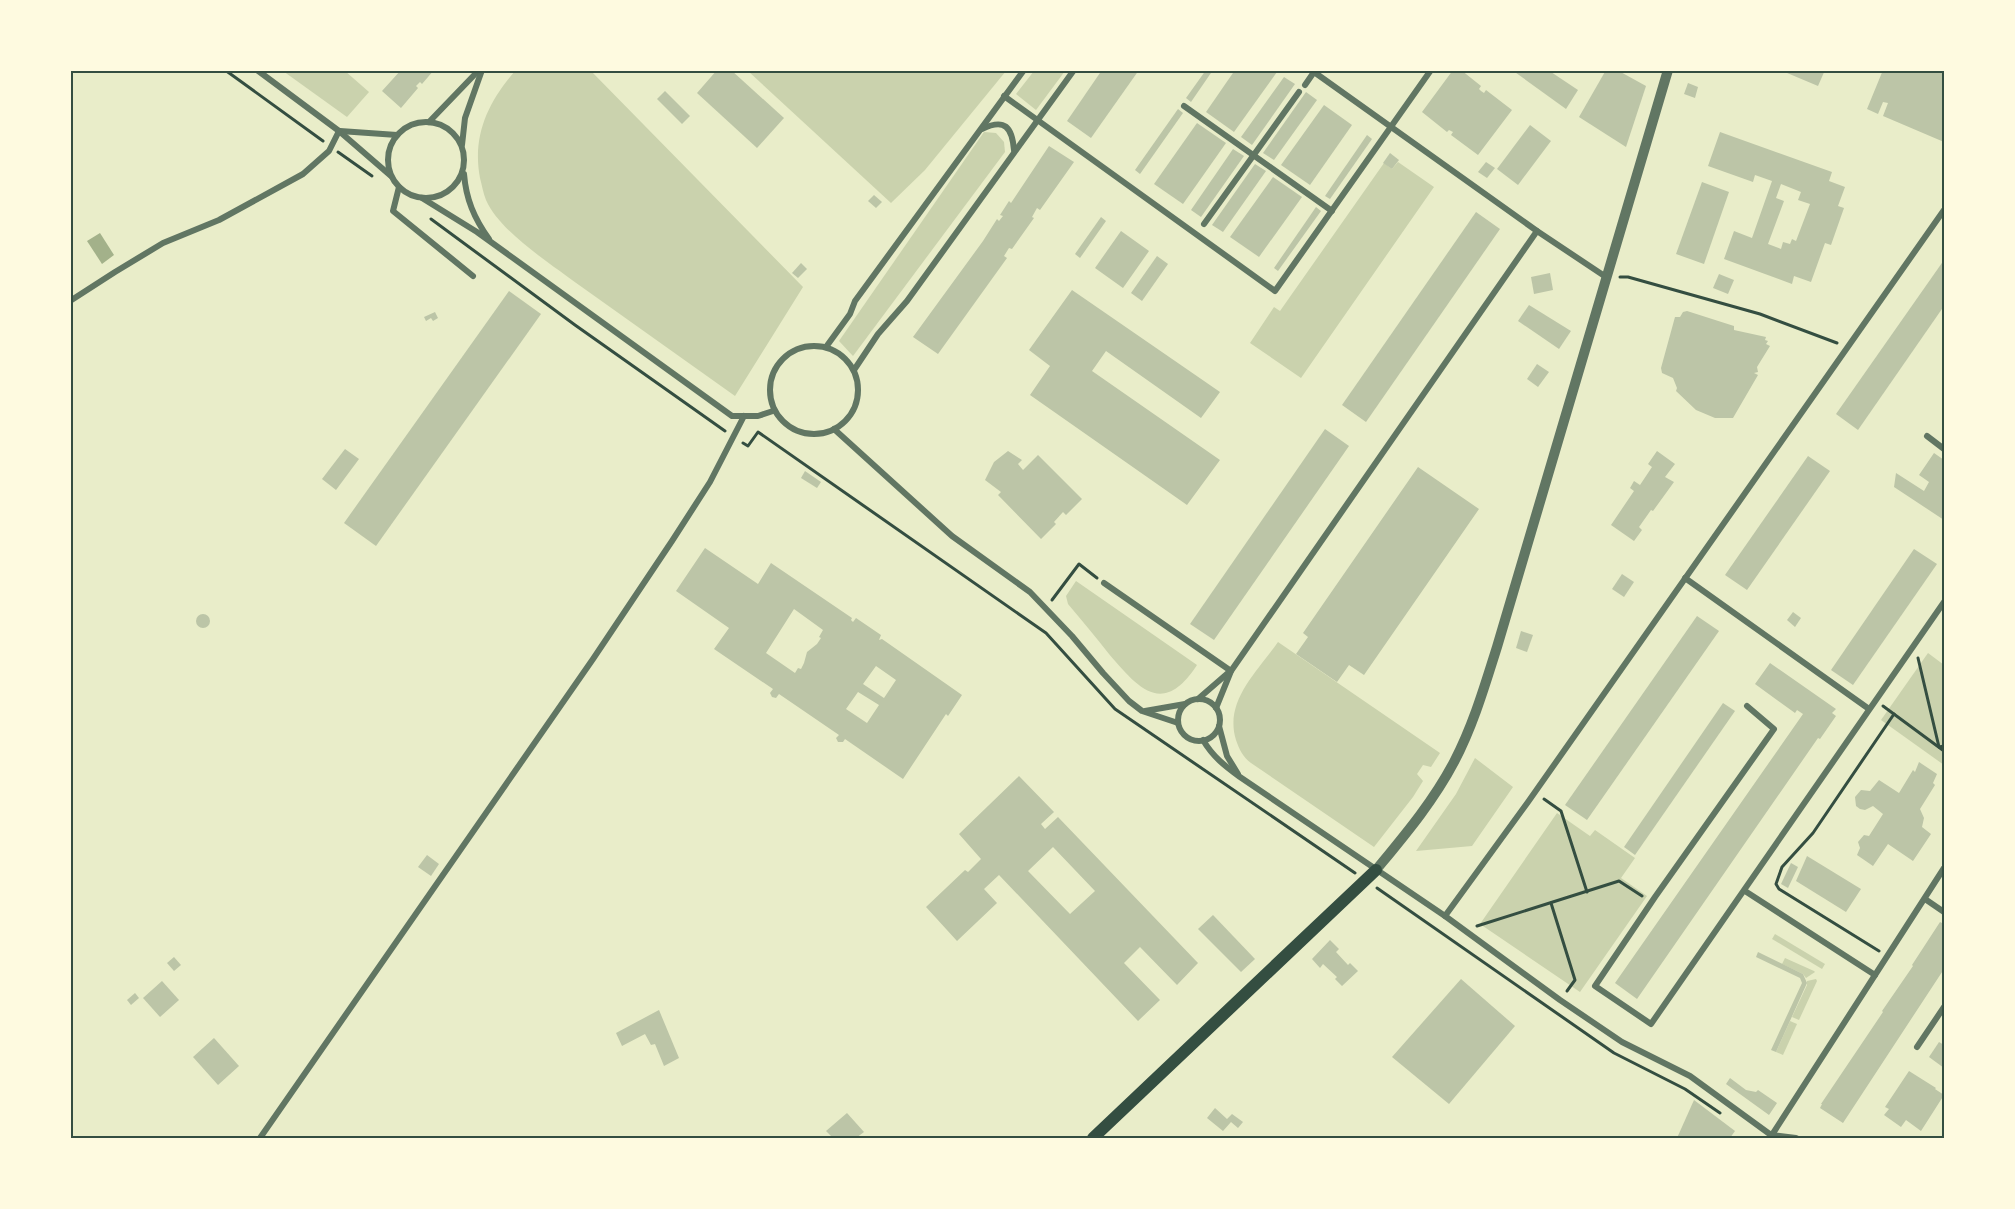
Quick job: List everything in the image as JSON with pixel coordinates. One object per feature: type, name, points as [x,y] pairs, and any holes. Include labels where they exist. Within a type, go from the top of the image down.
[{"type":"main road","points":[[1093,1138],[1376,870]]},
{"type":"street","points":[[257,70],[339,130],[392,176]]},
{"type":"street","points":[[429,122],[481,70]]},
{"type":"street","points":[[422,198],[431,198],[448,192],[460,179],[465,158],[462,145],[465,118],[481,70]]},
{"type":"street","points":[[826,347],[850,314],[855,301],[1024,70]]},
{"type":"street","points":[[854,370],[878,334],[907,301],[1074,70]]},
{"type":"street","points":[[1004,96],[1275,291],[1431,70]]},
{"type":"street","points":[[1376,870],[1433,798],[1455,761],[1477,708],[1668,70]]},
{"type":"street","points":[[1305,85],[1315,71],[1537,231],[1606,277]]},
{"type":"street","points":[[1204,224],[1299,92]]},
{"type":"street","points":[[1184,106],[1332,212]]},
{"type":"street","points":[[462,145],[452,131],[445,126],[429,122],[412,124],[397,135],[388,154],[388,165],[399,187],[422,198],[493,244],[732,416],[758,416],[773,411]]},
{"type":"street","points":[[980,129],[994,123],[1008,128],[1013,136],[1014,151]]},
{"type":"street","points":[[70,301],[163,243],[219,220],[303,174],[329,151],[339,130]]},
{"type":"street","points":[[339,130],[397,135]]},
{"type":"street","points":[[463,170],[469,204],[476,221],[493,244]]},
{"type":"street","points":[[399,187],[393,211],[473,276]]},
{"type":"street","points":[[1445,916],[1944,210]]},
{"type":"street","points":[[1216,708],[1231,671],[1537,231]]},
{"type":"street","points":[[826,347],[846,359],[854,370],[858,386],[855,405],[844,422],[834,429],[818,434],[808,434],[790,427],[776,413],[770,394],[772,375],[783,358],[800,348],[826,347]]},
{"type":"street","points":[[260,1138],[593,659],[710,482],[744,416]]},
{"type":"street","points":[[834,429],[952,536],[1008,575],[1047,607],[1119,691],[1142,711],[1178,723]]},
{"type":"street","points":[[1927,436],[1944,449]]},
{"type":"street","points":[[1685,578],[1869,709]]},
{"type":"street","points":[[1104,583],[1231,671]]},
{"type":"street","points":[[1747,706],[1774,729],[1595,986],[1652,1024],[1944,602]]},
{"type":"street","points":[[1142,711],[1164,709],[1198,699],[1231,671]]},
{"type":"street","points":[[1198,699],[1211,703],[1216,708],[1220,717],[1219,726],[1227,756],[1240,777]]},
{"type":"street","points":[[1185,704],[1179,713],[1178,723],[1180,729],[1190,739],[1203,740],[1214,734],[1219,726]]},
{"type":"street","points":[[1203,740],[1210,753],[1220,763],[1445,916],[1622,1042],[1690,1076],[1770,1137],[1796,1138]]},
{"type":"street","points":[[1770,1137],[1944,868]]},
{"type":"street","points":[[1745,891],[1875,975]]},
{"type":"street","points":[[1925,899],[1944,912]]},
{"type":"street","points":[[1917,1047],[1944,1007]]},
{"type":"path","points":[[225,70],[397,194]]},
{"type":"path","points":[[423,213],[734,437]]},
{"type":"path","points":[[1606,277],[1628,277],[1760,314],[1847,347]]},
{"type":"path","points":[[1047,607],[1079,564],[1104,583]]},
{"type":"path","points":[[1915,644],[1939,747]]},
{"type":"path","points":[[1875,700],[1944,751]]},
{"type":"path","points":[[1868,970],[1880,952],[1779,889],[1776,884],[1782,867],[1813,833],[1894,714]]},
{"type":"path","points":[[1939,747],[1944,746]]},
{"type":"path","points":[[1534,792],[1561,811],[1587,892]]},
{"type":"path","points":[[1464,930],[1619,881],[1641,896]]},
{"type":"path","points":[[1551,903],[1575,980],[1560,1000]]},
{"type":"shaded area","points":[[283,71],[345,71],[369,92],[347,117]]},
{"type":"shaded area","points":[[515,71],[591,71],[803,287],[735,396],[541,257],[502,224],[493,212],[485,197],[480,178],[478,148],[480,134],[490,107]]},
{"type":"shaded area","points":[[748,71],[1006,71],[925,170],[891,203]]},
{"type":"shaded area","points":[[1034,71],[1065,71],[1036,110],[1016,94]]},
{"type":"shaded area","points":[[984,132],[996,133],[1004,142],[1005,152],[853,356],[839,341]]},
{"type":"shaded area","points":[[1398,162],[1434,187],[1301,378],[1250,343],[1274,307],[1280,311],[1384,163],[1392,169]]},
{"type":"shaded area","points":[[100,233],[114,255],[102,264],[87,241]]},
{"type":"shaded area","points":[[1076,581],[1197,665],[1185,681],[1173,690],[1162,694],[1141,687],[1131,678],[1068,604],[1066,596]]},
{"type":"shaded area","points":[[1278,642],[1440,753],[1431,767],[1423,765],[1417,774],[1423,781],[1374,847],[1251,763],[1238,747],[1233,726],[1238,700],[1252,676]]},
{"type":"shaded area","points":[[1928,653],[1944,665],[1944,765],[1881,720]]},
{"type":"shaded area","points":[[1475,758],[1513,787],[1472,846],[1416,851],[1456,794]]},
{"type":"shaded area","points":[[1557,813],[1590,836],[1595,830],[1635,858],[1621,878],[1647,896],[1580,992],[1480,924]]},
{"type":"shaded area","points":[[1775,934],[1825,964],[1822,969],[1772,939]]},
{"type":"shaded area","points":[[1785,958],[1815,972],[1806,978],[1803,974],[1782,964]]},
{"type":"shaded area","points":[[1816,979],[1799,1020],[1792,1017],[1807,981]]},
{"type":"shaded area","points":[[1790,1021],[1797,1024],[1783,1055],[1776,1052]]},
{"type":"building","points":[[401,70],[434,70],[422,84],[420,82],[416,86],[418,88],[401,108],[382,91]]},
{"type":"building","points":[[717,70],[731,70],[784,118],[757,148],[697,93]]},
{"type":"building","points":[[1102,70],[1139,70],[1091,138],[1067,121]]},
{"type":"building","points":[[1206,70],[1213,70],[1191,102],[1186,98]]},
{"type":"building","points":[[1235,70],[1277,72],[1234,132],[1206,112]]},
{"type":"building","points":[[1453,70],[1461,70],[1481,86],[1479,89],[1481,91],[1484,93],[1486,90],[1512,110],[1478,155],[1451,135],[1453,132],[1449,130],[1447,132],[1422,112]]},
{"type":"building","points":[[1512,70],[1548,70],[1578,90],[1566,109]]},
{"type":"building","points":[[1606,70],[1617,70],[1646,86],[1626,147],[1579,117]]},
{"type":"building","points":[[1780,70],[1825,70],[1818,86]]},
{"type":"building","points":[[1883,70],[1944,70],[1944,142],[1883,116],[1888,103],[1883,102],[1878,114],[1867,109]]},
{"type":"building","points":[[1284,77],[1295,84],[1252,145],[1241,137]]},
{"type":"building","points":[[1688,83],[1698,87],[1695,98],[1684,94]]},
{"type":"building","points":[[665,91],[690,116],[682,124],[657,99]]},
{"type":"building","points":[[1306,92],[1317,100],[1274,160],[1263,153]]},
{"type":"building","points":[[1324,105],[1352,125],[1310,185],[1281,165]]},
{"type":"building","points":[[1178,109],[1183,113],[1140,174],[1135,170]]},
{"type":"building","points":[[1197,123],[1226,143],[1183,204],[1154,184]]},
{"type":"building","points":[[1530,125],[1551,141],[1518,185],[1497,169]]},
{"type":"building","points":[[1720,132],[1832,172],[1829,181],[1845,187],[1838,206],[1844,208],[1831,245],[1825,243],[1811,282],[1794,276],[1792,284],[1724,259],[1734,231],[1752,238],[1772,181],[1755,175],[1753,182],[1708,166]],"holes":[[[1781,184],[1801,192],[1798,200],[1810,204],[1796,241],[1792,239],[1790,244],[1783,242],[1781,249],[1768,244],[1784,201],[1776,198]]]},
{"type":"building","points":[[1367,135],[1372,139],[1330,199],[1325,196]]},
{"type":"building","points":[[1049,146],[1074,162],[1040,210],[1037,208],[1032,217],[1034,218],[1012,249],[1009,248],[1004,256],[1007,258],[938,354],[913,337],[997,219],[999,221],[1003,216],[1000,215],[1009,201],[1011,203]]},
{"type":"building","points":[[1233,149],[1244,156],[1201,217],[1191,210]]},
{"type":"building","points":[[1390,153],[1399,160],[1392,169],[1383,163]]},
{"type":"building","points":[[1486,162],[1495,168],[1487,178],[1478,172]]},
{"type":"building","points":[[1255,164],[1266,171],[1223,232],[1212,225]]},
{"type":"building","points":[[1273,177],[1302,197],[1259,257],[1230,237]]},
{"type":"building","points":[[1702,182],[1729,192],[1704,264],[1676,254]]},
{"type":"building","points":[[874,195],[882,202],[876,208],[868,201]]},
{"type":"building","points":[[1316,207],[1321,211],[1278,271],[1274,268]]},
{"type":"building","points":[[1476,212],[1500,229],[1366,422],[1342,405]]},
{"type":"building","points":[[1101,217],[1106,221],[1080,258],[1075,254]]},
{"type":"building","points":[[1121,231],[1149,251],[1123,288],[1095,268]]},
{"type":"building","points":[[1157,256],[1168,264],[1142,301],[1131,293]]},
{"type":"building","points":[[1944,260],[1944,306],[1858,430],[1836,414]]},
{"type":"building","points":[[801,263],[807,269],[798,278],[792,273]]},
{"type":"building","points":[[1550,273],[1553,290],[1534,294],[1531,277]]},
{"type":"building","points":[[1719,274],[1734,280],[1728,294],[1713,288]]},
{"type":"building","points":[[1072,290],[1220,392],[1201,418],[1106,351],[1092,371],[1220,460],[1187,505],[1030,395],[1050,366],[1029,350]]},
{"type":"building","points":[[509,291],[541,314],[376,546],[344,523]]},
{"type":"building","points":[[1529,305],[1571,331],[1559,349],[1518,321]]},
{"type":"building","points":[[1687,311],[1734,326],[1734,330],[1766,337],[1765,340],[1768,341],[1766,344],[1770,346],[1757,367],[1758,372],[1754,373],[1758,375],[1733,418],[1715,418],[1696,410],[1676,391],[1673,378],[1662,373],[1661,368],[1675,317],[1680,317],[1683,312]]},
{"type":"building","points":[[435,312],[438,318],[426,321],[424,317]]},
{"type":"building","points":[[1537,364],[1549,372],[1538,387],[1527,379]]},
{"type":"building","points":[[1325,429],[1349,446],[1214,640],[1190,624]]},
{"type":"building","points":[[345,449],[359,459],[336,490],[322,479]]},
{"type":"building","points":[[1008,451],[1022,460],[1018,464],[1023,470],[1038,455],[1082,499],[1066,515],[1063,512],[1054,522],[1056,524],[1041,539],[998,495],[1001,492],[985,480],[994,462]]},
{"type":"building","points":[[1657,451],[1675,464],[1665,477],[1674,482],[1639,527],[1642,530],[1634,541],[1611,525],[1634,491],[1630,488],[1634,481],[1640,485],[1652,467],[1648,464]]},
{"type":"building","points":[[1934,453],[1944,460],[1944,500],[1942,503],[1944,520],[1894,487],[1896,473],[1924,491],[1929,482],[1919,475]]},
{"type":"building","points":[[1808,456],[1830,471],[1747,590],[1725,575]]},
{"type":"building","points":[[1418,467],[1479,509],[1364,675],[1349,665],[1337,682],[1296,654],[1308,637],[1303,633]]},
{"type":"building","points":[[805,471],[821,482],[817,488],[801,478]]},
{"type":"building","points":[[705,548],[758,584],[771,563],[852,618],[853,622],[856,618],[881,635],[879,640],[882,639],[962,695],[948,716],[946,714],[903,779],[845,739],[843,742],[838,742],[836,738],[839,735],[779,694],[776,698],[772,697],[770,693],[773,689],[714,649],[729,628],[676,591]],"holes":[[[794,609],[823,630],[817,644],[807,652],[801,669],[798,668],[795,673],[766,653]],[[876,666],[896,680],[884,698],[863,684]],[[858,692],[879,705],[867,723],[846,709]]]},
{"type":"building","points":[[1914,549],[1937,564],[1853,685],[1831,670]]},
{"type":"building","points":[[1622,574],[1634,582],[1624,597],[1612,589]]},
{"type":"building","points":[[1793,612],[1801,618],[1795,627],[1787,620]]},
{"type":"building","points":[[200,614],[206,614],[210,621],[206,628],[200,628],[196,624],[196,618]]},
{"type":"building","points":[[1697,616],[1719,631],[1587,820],[1565,805]]},
{"type":"building","points":[[1521,631],[1533,635],[1527,652],[1516,648]]},
{"type":"building","points":[[1770,663],[1836,709],[1832,713],[1836,716],[1820,739],[1818,738],[1637,999],[1615,983],[1803,714],[1797,710],[1795,713],[1755,684]]},
{"type":"building","points":[[1723,703],[1735,711],[1635,855],[1624,847]]},
{"type":"building","points":[[1919,762],[1937,774],[1933,783],[1935,785],[1920,809],[1924,818],[1922,827],[1931,834],[1913,861],[1888,844],[1873,866],[1857,855],[1860,848],[1858,842],[1864,835],[1869,836],[1883,814],[1873,806],[1865,810],[1860,809],[1856,806],[1855,797],[1861,790],[1870,791],[1879,780],[1899,793],[1913,770],[1915,772]]},
{"type":"building","points":[[1019,776],[1054,812],[1041,824],[1045,829],[1058,817],[1198,963],[1177,985],[1140,947],[1124,963],[1160,1000],[1138,1021],[999,875],[984,889],[997,903],[957,941],[926,907],[965,870],[968,872],[981,859],[959,834]],"holes":[[[1053,847],[1095,891],[1070,914],[1028,871]]]},
{"type":"building","points":[[427,855],[439,864],[431,876],[418,867]]},
{"type":"building","points":[[1807,856],[1861,889],[1846,912],[1796,881]]},
{"type":"building","points":[[1791,863],[1798,867],[1788,888],[1781,884]]},
{"type":"building","points":[[1213,915],[1255,959],[1241,972],[1198,929]]},
{"type":"building","points":[[1944,918],[1944,969],[1843,1123],[1820,1108],[1821,1104]]},
{"type":"building","points":[[1330,940],[1339,949],[1336,952],[1348,965],[1350,963],[1358,971],[1342,986],[1335,979],[1337,977],[1323,964],[1320,968],[1312,959]]},
{"type":"building","points":[[1758,952],[1803,974],[1807,983],[1776,1052],[1771,1050],[1802,983],[1800,978],[1756,957]]},
{"type":"building","points":[[174,957],[181,965],[174,971],[167,963]]},
{"type":"building","points":[[1461,979],[1515,1026],[1449,1104],[1392,1057]]},
{"type":"building","points":[[162,981],[179,1000],[160,1017],[143,998]]},
{"type":"building","points":[[135,993],[139,998],[131,1005],[127,1000]]},
{"type":"building","points":[[659,1010],[679,1058],[664,1066],[655,1044],[651,1045],[645,1034],[622,1046],[616,1033]]},
{"type":"building","points":[[214,1038],[239,1066],[218,1085],[193,1057]]},
{"type":"building","points":[[1939,1042],[1944,1045],[1944,1068],[1929,1057]]},
{"type":"building","points":[[1909,1071],[1944,1095],[1921,1131],[1906,1120],[1901,1127],[1884,1115],[1889,1109],[1885,1107]]},
{"type":"building","points":[[1730,1078],[1746,1090],[1756,1092],[1758,1090],[1777,1103],[1769,1115],[1726,1084]]},
{"type":"building","points":[[1694,1100],[1735,1131],[1730,1138],[1677,1138]]},
{"type":"building","points":[[1215,1108],[1227,1119],[1232,1114],[1243,1122],[1238,1128],[1231,1122],[1223,1131],[1207,1118]]},
{"type":"building","points":[[847,1113],[864,1132],[856,1138],[833,1138],[826,1131]]}]
